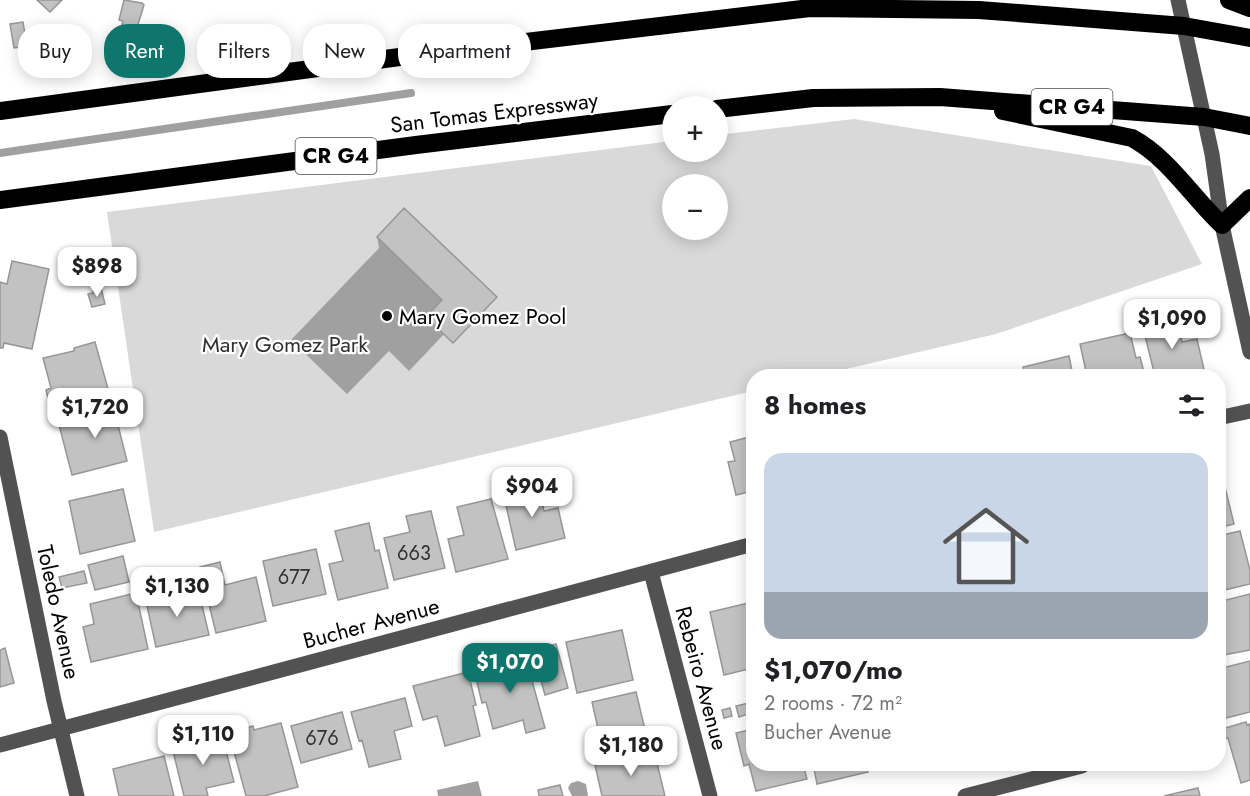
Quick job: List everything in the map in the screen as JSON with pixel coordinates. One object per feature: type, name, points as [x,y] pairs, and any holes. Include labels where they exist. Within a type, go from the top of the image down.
[{"type":"highway","points":[[0,111],[407,56],[810,8],[902,0]]},
{"type":"highway","points":[[1230,0],[1250,8]]},
{"type":"highway","points":[[810,8],[979,10],[1184,26],[1250,38]]},
{"type":"highway","points":[[940,97],[1132,138],[1163,161],[1222,225],[1250,198]]},
{"type":"highway","name":"CR G4","points":[[728,108],[813,98],[940,97],[1204,117],[1250,126]]},
{"type":"highway","name":"San Tomas Expressway","points":[[0,200],[662,115]]},
{"type":"street","points":[[1178,0],[1212,154],[1222,225],[1250,352]]},
{"type":"street","points":[[1226,416],[1250,411]]},
{"type":"street","name":"Toledo Avenue","points":[[0,437],[76,796]]},
{"type":"street","name":"Bucher Avenue","points":[[0,745],[746,546]]},
{"type":"street","name":"Rebeiro Avenue","points":[[651,572],[710,796]]},
{"type":"street","points":[[965,796],[1062,771]]},
{"type":"green space","name":"Mary Gomez Park","points":[[854,119],[1151,166],[1202,264],[996,334],[846,369],[746,369],[746,393],[154,532],[107,212],[662,142],[662,162],[728,162],[728,134]]},
{"type":"shaded area","name":"Mary Gomez Pool","points":[[400,213],[483,293],[409,371],[389,351],[347,394],[291,340],[379,248],[377,237]]},
{"type":"shaded area","points":[[478,781],[482,796],[438,796],[437,790]]},
{"type":"shaded area","points":[[578,781],[586,784],[588,796],[572,796],[568,788],[571,783]]},
{"type":"building","points":[[37,0],[62,0],[50,12]]},
{"type":"building","points":[[124,0],[144,5],[138,24],[122,24],[123,21],[119,20]]},
{"type":"building","points":[[23,22],[23,24],[18,24],[18,47],[14,48],[10,24]]},
{"type":"building","points":[[404,208],[497,297],[453,343],[426,317],[442,300],[377,237]]},
{"type":"building","points":[[12,261],[49,269],[32,349],[4,343],[3,348],[0,348],[0,282],[7,284]]},
{"type":"building","points":[[101,288],[105,304],[92,307],[88,294]]},
{"type":"building","points":[[1176,316],[1182,342],[1197,339],[1204,369],[1153,369],[1142,324]]},
{"type":"building","points":[[1130,333],[1136,358],[1140,357],[1143,369],[1085,369],[1080,344]]},
{"type":"building","points":[[95,342],[110,396],[93,401],[94,406],[58,415],[57,410],[51,412],[46,390],[51,388],[43,358],[74,351],[74,348]]},
{"type":"building","points":[[1069,356],[1072,369],[1023,369],[1023,367]]},
{"type":"building","points":[[127,403],[132,422],[118,425],[127,461],[72,475],[58,421]]},
{"type":"building","points":[[746,438],[746,493],[736,495],[728,462],[735,461],[730,442]]},
{"type":"building","points":[[538,484],[544,511],[558,508],[565,538],[516,550],[503,492]]},
{"type":"building","points":[[123,489],[135,541],[80,554],[69,501]]},
{"type":"building","points":[[1226,491],[1234,524],[1226,526]]},
{"type":"building","points":[[491,499],[508,559],[456,572],[448,539],[464,535],[457,507]]},
{"type":"building","points":[[431,511],[445,568],[394,580],[384,538],[410,532],[406,516]]},
{"type":"building","points":[[369,523],[375,551],[379,550],[388,588],[338,600],[329,564],[343,561],[335,531]]},
{"type":"building","points":[[1240,531],[1250,570],[1250,584],[1226,590],[1226,534]]},
{"type":"building","points":[[316,549],[326,594],[273,606],[263,561]]},
{"type":"building","points":[[123,556],[129,582],[95,590],[88,565]]},
{"type":"building","points":[[220,562],[225,585],[256,577],[266,621],[216,633],[200,567]]},
{"type":"building","points":[[84,571],[87,583],[62,588],[59,577]]},
{"type":"building","points":[[198,588],[209,635],[156,647],[146,601]]},
{"type":"building","points":[[136,593],[148,649],[91,662],[83,627],[94,624],[90,604]]},
{"type":"building","points":[[1250,594],[1250,650],[1226,654],[1226,600]]},
{"type":"building","points":[[746,604],[746,670],[724,675],[710,612]]},
{"type":"building","points":[[622,630],[633,680],[577,693],[566,642]]},
{"type":"building","points":[[556,644],[568,688],[545,695],[533,651]]},
{"type":"building","points":[[5,648],[14,683],[0,687],[0,650]]},
{"type":"building","points":[[525,655],[545,728],[526,733],[523,720],[493,729],[486,702],[482,703],[474,669]]},
{"type":"building","points":[[1250,661],[1250,712],[1226,718],[1226,667]]},
{"type":"building","points":[[468,672],[480,736],[445,746],[437,716],[423,720],[413,686]]},
{"type":"building","points":[[636,692],[648,742],[598,754],[593,734],[599,733],[592,702]]},
{"type":"building","points":[[405,698],[412,726],[394,731],[401,759],[369,767],[351,712]]},
{"type":"building","points":[[746,704],[746,715],[739,717],[736,706]]},
{"type":"building","points":[[730,708],[732,716],[724,718],[722,710]]},
{"type":"building","points":[[342,712],[352,749],[301,763],[291,726]]},
{"type":"building","points":[[1246,722],[1247,725],[1250,724],[1250,780],[1241,783],[1228,738],[1226,739],[1226,728]]},
{"type":"building","points":[[281,723],[298,787],[264,796],[246,796],[229,733],[253,726],[254,730]]},
{"type":"building","points":[[746,731],[746,765],[744,766],[736,733]]},
{"type":"building","points":[[222,735],[234,782],[206,788],[208,796],[184,796],[172,747]]},
{"type":"building","points":[[654,751],[665,796],[602,796],[595,765]]},
{"type":"building","points":[[164,756],[174,796],[119,796],[113,769]]},
{"type":"building","points":[[751,771],[805,771],[807,779],[756,791]]},
{"type":"building","points":[[814,771],[868,772],[817,784]]},
{"type":"building","points":[[560,785],[563,796],[539,796],[538,790]]},
{"type":"building","points":[[1198,788],[1200,796],[1164,796]]},
{"type":"waterway","points":[[0,153],[411,93]]},
{"type":"place","name":"Mary Gomez Pool","points":[[387,316]]}]
